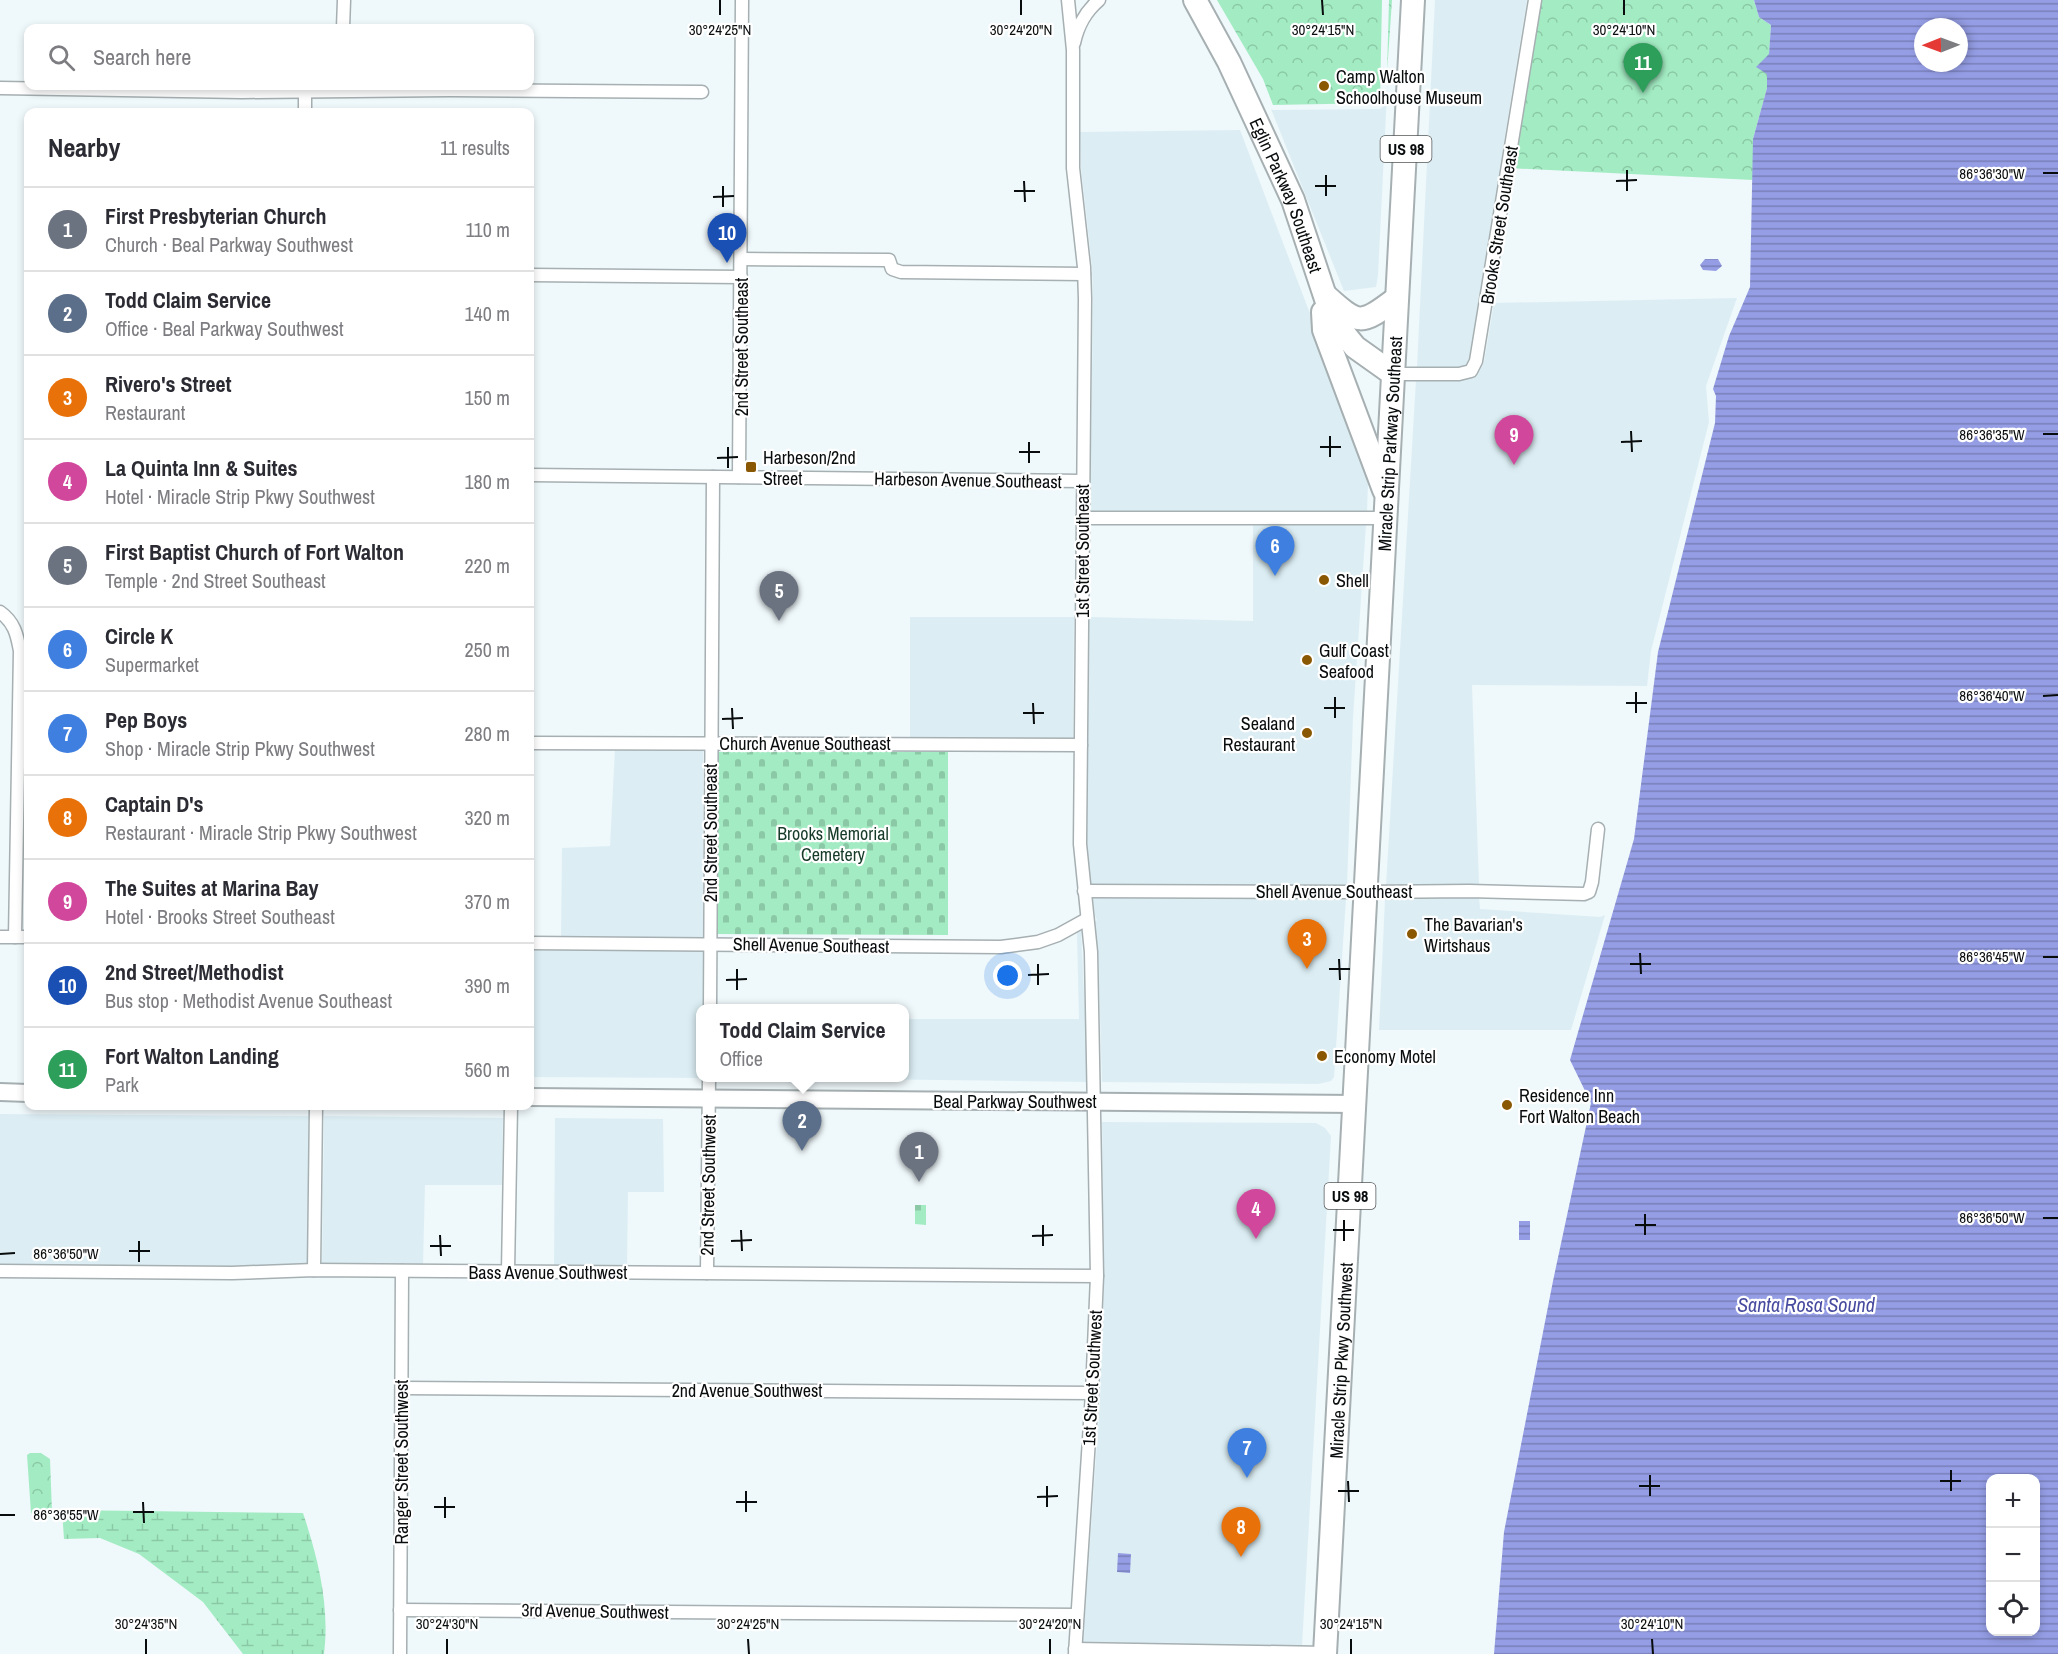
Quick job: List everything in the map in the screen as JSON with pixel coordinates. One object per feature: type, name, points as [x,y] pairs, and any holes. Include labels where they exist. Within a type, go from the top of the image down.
[{"type":"highway","name":"Eglin Parkway Southeast","points":[[1195,0],[1229,62],[1293,200],[1322,293],[1333,320],[1354,347],[1393,374]]},
{"type":"highway","name":"Miracle Strip Parkway Southeast","points":[[1356,1104],[1413,0]]},
{"type":"highway","points":[[1322,293],[1347,315],[1356,318],[1377,313],[1397,298]]},
{"type":"highway","points":[[1322,293],[1324,330],[1387,508]]},
{"type":"highway","name":"Miracle Strip Pkwy Southwest","points":[[1325,1654],[1356,1104]]},
{"type":"main road","points":[[0,1092],[24,1092]]},
{"type":"main road","name":"Beal Parkway Southwest","points":[[534,1097],[1356,1104]]},
{"type":"street","points":[[343,24],[344,0]]},
{"type":"street","name":"2nd Street Southeast","points":[[739,477],[742,0]]},
{"type":"street","name":"1st Street Southeast","points":[[1068,0],[1072,50],[1074,168],[1084,274],[1080,844],[1093,1012],[1095,1101]]},
{"type":"street","points":[[1072,50],[1081,21],[1100,0]]},
{"type":"street","name":"Brooks Street Southeast","points":[[1393,374],[1459,374],[1471,371],[1476,361],[1535,0]]},
{"type":"street","points":[[0,88],[24,89]]},
{"type":"street","points":[[69,90],[138,92],[324,90]]},
{"type":"street","points":[[522,90],[702,92]]},
{"type":"street","points":[[305,92],[305,108]]},
{"type":"street","points":[[741,259],[889,260],[892,269],[901,272],[1084,274]]},
{"type":"street","points":[[534,275],[741,277]]},
{"type":"street","name":"Harbeson Avenue Southeast","points":[[534,475],[1082,481]]},
{"type":"street","name":"2nd Street Southeast","points":[[710,1004],[713,477]]},
{"type":"street","points":[[1082,518],[1387,508]]},
{"type":"street","points":[[0,612],[11,621],[17,633],[20,651],[15,937]]},
{"type":"street","name":"Church Avenue Southeast","points":[[534,743],[1080,745]]},
{"type":"street","name":"Shell Avenue Southeast","points":[[1084,891],[1469,891],[1584,894],[1589,892],[1592,882],[1598,829]]},
{"type":"street","name":"Shell Avenue Southeast","points":[[534,943],[1000,947],[1038,942],[1058,935],[1087,919]]},
{"type":"street","points":[[0,937],[24,937]]},
{"type":"street","points":[[709,1082],[709,1098]]},
{"type":"street","name":"2nd Street Southwest","points":[[707,1273],[709,1098]]},
{"type":"street","name":"1st Street Southwest","points":[[1075,1652],[1092,1393],[1097,1276],[1095,1101]]},
{"type":"street","points":[[314,1270],[316,1110]]},
{"type":"street","points":[[508,1271],[511,1110]]},
{"type":"street","name":"Bass Avenue Southwest","points":[[0,1271],[314,1270],[1097,1276]]},
{"type":"street","name":"Ranger Street Southwest","points":[[400,1654],[402,1271]]},
{"type":"street","name":"2nd Avenue Southwest","points":[[402,1388],[1092,1393]]},
{"type":"street","name":"3rd Avenue Southwest","points":[[400,1610],[1077,1615]]},
{"type":"street","points":[[1075,1652],[1325,1654]]},
{"type":"shaded area","points":[[1435,0],[1527,0],[1469,359],[1466,366],[1458,368],[1417,367]]},
{"type":"shaded area","points":[[1386,103],[1376,287],[1344,291],[1271,109],[1380,109]]},
{"type":"shaded area","points":[[1240,130],[1314,324],[1360,454],[1368,484],[1367,511],[1090,511],[1093,299],[1080,132]]},
{"type":"shaded area","points":[[1737,298],[1706,386],[1709,422],[1651,651],[1647,686],[1472,685],[1479,884],[1386,886],[1416,380],[1459,381],[1473,378],[1478,374],[1484,362],[1494,303]]},
{"type":"shaded area","points":[[1253,524],[1366,524],[1353,718],[1347,886],[1091,884],[1087,844],[1089,617],[1253,621]]},
{"type":"shaded area","points":[[910,617],[1074,617],[1073,738],[910,737]]},
{"type":"shaded area","points":[[615,749],[703,749],[703,938],[561,936],[562,848],[610,846]]},
{"type":"shaded area","points":[[1479,897],[1480,909],[1600,917],[1605,915],[1571,1030],[1379,1030],[1385,899]]},
{"type":"shaded area","points":[[1093,898],[1346,899],[1334,1077],[1331,1081],[1318,1084],[1102,1082],[1095,922],[1097,920]]},
{"type":"shaded area","points":[[1081,930],[1087,1082],[909,1080],[909,1019],[1079,1019],[1077,932]]},
{"type":"shaded area","points":[[534,949],[703,951],[703,1004],[696,1004],[696,1078],[534,1077]]},
{"type":"shaded area","points":[[0,1114],[309,1116],[307,1264],[232,1266],[0,1264]]},
{"type":"shaded area","points":[[324,1116],[503,1118],[502,1185],[425,1185],[423,1264],[322,1263]]},
{"type":"shaded area","points":[[555,1118],[663,1119],[664,1192],[628,1192],[627,1266],[554,1265]]},
{"type":"shaded area","points":[[1102,1122],[1316,1123],[1325,1128],[1331,1136],[1302,1646],[1083,1642],[1100,1400],[1104,1283]]},
{"type":"green space","points":[[1217,0],[1382,0],[1380,103],[1273,105],[1263,79]]},
{"type":"green space","points":[[1389,0],[1392,0],[1387,73]]},
{"type":"green space","points":[[1535,0],[1754,0],[1759,17],[1771,25],[1767,88],[1753,139],[1753,180],[1508,168]]},
{"type":"green space","name":"Brooks Memorial Cemetery","points":[[717,752],[948,752],[948,935],[717,934]]},
{"type":"green space","points":[[915,1205],[926,1205],[926,1225],[915,1224]]},
{"type":"green space","points":[[41,1453],[50,1459],[52,1512],[48,1518],[41,1519],[38,1515],[31,1513],[27,1455]]},
{"type":"green space","points":[[62,1510],[303,1513],[324,1600],[324,1654],[243,1654],[203,1602],[139,1554],[100,1538],[64,1539]]},
{"type":"water","name":"Santa Rosa Sound","points":[[1754,0],[2058,0],[2058,1654],[1494,1654],[1504,1532],[1553,1281],[1591,1103],[1570,1060],[1634,839],[1658,652],[1715,423],[1716,396],[1713,389],[1729,336],[1750,287],[1753,139],[1767,88],[1767,74],[1756,67],[1769,54],[1771,25],[1759,17]]},
{"type":"water","points":[[1705,259],[1718,259],[1722,266],[1716,271],[1703,270],[1700,265]]},
{"type":"water","points":[[1519,1221],[1530,1221],[1530,1240],[1519,1240]]},
{"type":"water","points":[[1118,1553],[1131,1554],[1130,1573],[1117,1572]]},
{"type":"place","name":"Camp Walton Schoolhouse Museum","points":[[1324,86]]},
{"type":"place","name":"Fort Walton Landing","points":[[1643,93]]},
{"type":"place","name":"2nd Street/Methodist","points":[[727,263]]},
{"type":"place","name":"The Suites at Marina Bay","points":[[1514,465]]},
{"type":"place","name":"Harbeson/2nd Street","points":[[751,467]]},
{"type":"place","name":"Circle K","points":[[1275,576]]},
{"type":"place","name":"Shell","points":[[1324,580]]},
{"type":"place","name":"First Baptist Church of Fort Walton","points":[[779,621]]},
{"type":"place","name":"Gulf Coast Seafood","points":[[1307,660]]},
{"type":"place","name":"Sealand Restaurant","points":[[1307,733]]},
{"type":"place","name":"The Bavarian's Wirtshaus","points":[[1412,934]]},
{"type":"place","name":"Rivero's Street","points":[[1307,969]]},
{"type":"place","name":"Economy Motel","points":[[1322,1056]]},
{"type":"place","name":"Residence Inn Fort Walton Beach","points":[[1507,1105]]},
{"type":"place","name":"Todd Claim Service","points":[[802,1151]]},
{"type":"place","name":"First Presbyterian Church","points":[[919,1182]]},
{"type":"place","name":"La Quinta Inn & Suites","points":[[1256,1239]]},
{"type":"place","name":"Pep Boys","points":[[1247,1478]]},
{"type":"place","name":"Captain D's","points":[[1241,1557]]}]
